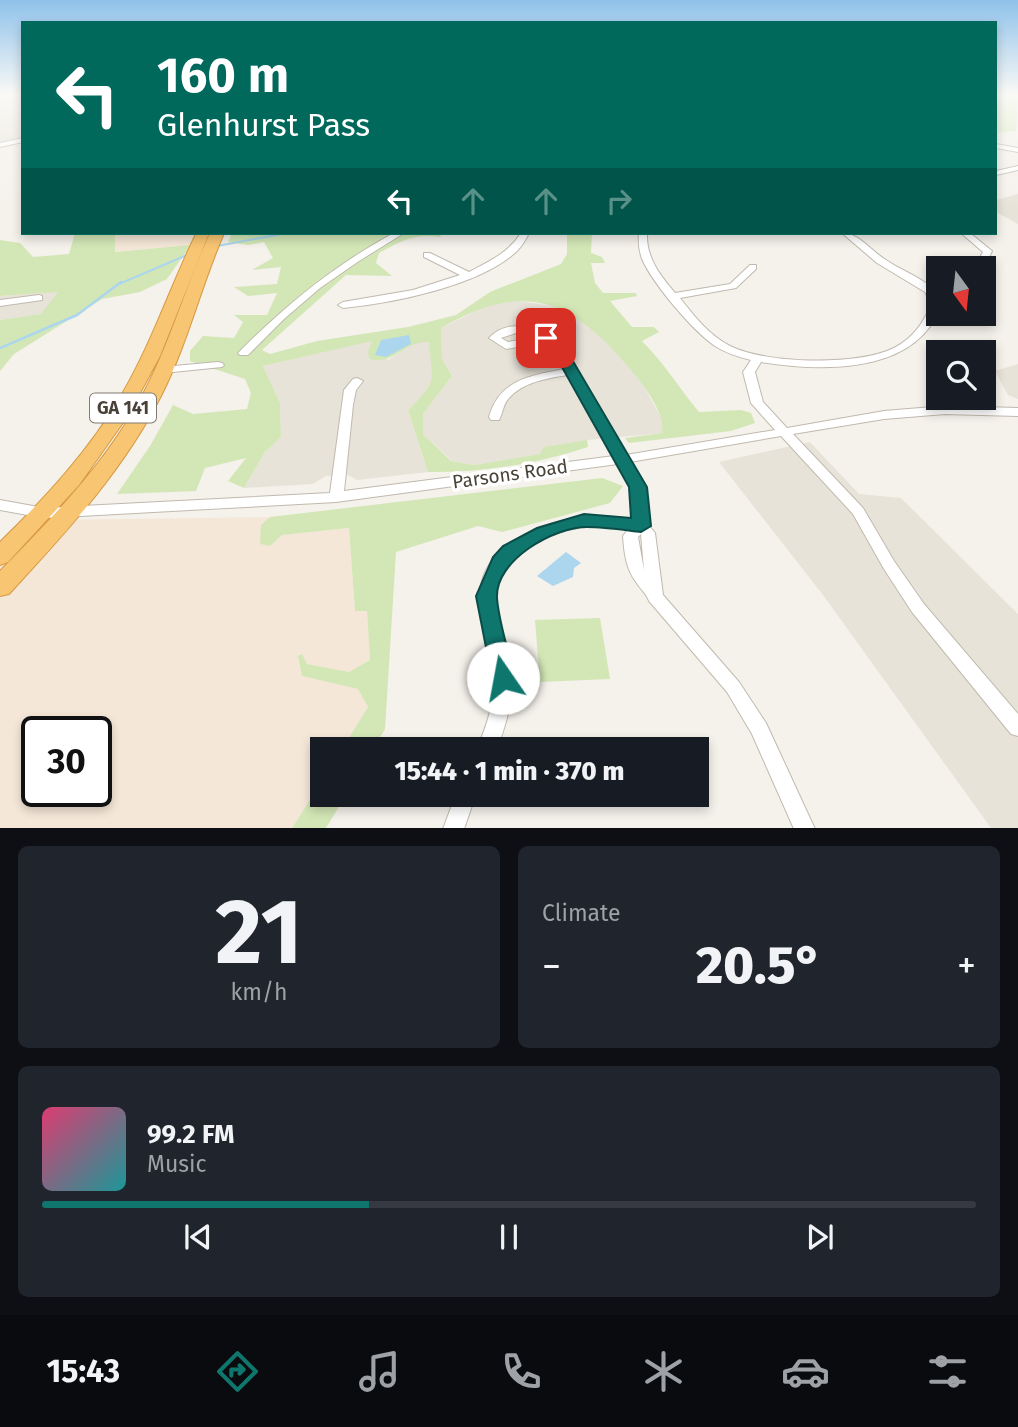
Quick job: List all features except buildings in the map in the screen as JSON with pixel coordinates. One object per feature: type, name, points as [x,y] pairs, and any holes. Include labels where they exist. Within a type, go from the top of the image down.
[{"type":"highway","name":"GA 141","points":[[0,556],[44,513],[104,437],[132,393],[203,235]]},
{"type":"highway","name":"GA 141","points":[[0,587],[74,511],[118,450],[163,370],[216,235]]},
{"type":"street","points":[[0,145],[21,140]]},
{"type":"street","points":[[997,146],[1018,150]]},
{"type":"street","points":[[997,173],[1018,168]]},
{"type":"street","points":[[244,353],[310,289],[341,265],[396,235]]},
{"type":"street","points":[[342,304],[402,298],[466,274],[506,257],[516,250],[524,235]]},
{"type":"street","points":[[643,235],[651,269],[708,337],[756,360],[804,363],[895,352],[918,335],[926,324]]},
{"type":"street","points":[[848,235],[880,261],[926,286]]},
{"type":"street","points":[[968,235],[988,251],[985,256]]},
{"type":"street","points":[[426,255],[466,274]]},
{"type":"street","points":[[673,296],[733,286],[753,267]]},
{"type":"street","points":[[0,303],[39,298]]},
{"type":"street","points":[[546,338],[559,349],[624,459],[638,487],[641,526]]},
{"type":"street","points":[[756,360],[749,372],[749,383],[757,403],[858,512],[918,608],[1018,728]]},
{"type":"street","points":[[163,370],[218,365]]},
{"type":"street","points":[[495,417],[496,407],[513,389],[529,380],[572,371]]},
{"type":"street","points":[[336,497],[347,405],[350,390],[358,382]]},
{"type":"street","name":"Parsons Road","points":[[0,505],[44,513],[336,497],[624,459],[780,430],[914,412],[1018,412]]},
{"type":"street","points":[[491,737],[503,700],[503,678],[486,596],[500,562],[510,551],[544,533],[584,520],[641,526],[648,533],[655,597],[739,697],[759,729],[804,828]]},
{"type":"street","points":[[453,828],[461,807]]},
{"type":"shaded area","points":[[0,133],[21,133],[21,138],[0,142]]},
{"type":"shaded area","points":[[1018,194],[1018,224],[997,213],[997,200]]},
{"type":"shaded area","points":[[115,235],[209,235],[203,244],[114,252]]},
{"type":"shaded area","points":[[59,291],[42,314],[0,320],[0,296]]},
{"type":"shaded area","points":[[520,301],[559,307],[585,321],[611,346],[642,383],[664,423],[663,433],[587,440],[540,454],[474,465],[452,461],[423,434],[423,414],[452,376],[442,359],[441,328],[490,304]]},
{"type":"shaded area","points":[[373,340],[388,360],[419,341],[429,341],[435,372],[427,391],[408,410],[428,472],[357,480],[348,475],[326,476],[313,484],[244,488],[265,452],[281,437],[280,403],[263,366]]},
{"type":"shaded area","points":[[1018,364],[1018,399],[1008,395],[996,371]]},
{"type":"shaded area","points":[[810,442],[859,494],[901,498],[1018,614],[1018,828],[991,828],[823,595],[719,462]]},
{"type":"shaded area","points":[[270,517],[261,526],[261,544],[270,546],[282,535],[349,528],[355,611],[367,610],[370,660],[350,672],[330,671],[307,664],[302,654],[302,676],[358,689],[368,707],[349,737],[310,737],[310,800],[292,828],[0,828],[0,558],[44,520]]},
{"type":"green space","points":[[74,235],[115,235],[115,252],[191,245],[167,279],[140,292],[102,299],[14,354],[0,371],[0,320],[41,314],[58,292],[0,296],[0,240],[20,243],[33,257],[69,254]]},
{"type":"green space","points":[[231,235],[441,235],[408,239],[379,253],[376,263],[392,276],[346,275],[262,350],[270,354],[317,341],[408,327],[456,315],[490,292],[561,264],[567,254],[567,235],[592,235],[591,253],[602,257],[605,263],[591,263],[595,283],[603,293],[636,293],[637,296],[610,301],[632,327],[654,327],[659,332],[642,341],[699,412],[741,410],[751,413],[755,423],[731,431],[629,443],[625,438],[662,433],[661,418],[650,395],[613,350],[592,330],[571,315],[548,305],[525,301],[500,304],[472,312],[441,328],[442,359],[452,376],[423,414],[423,434],[451,461],[474,465],[540,454],[544,447],[587,440],[588,447],[509,466],[428,472],[408,410],[429,386],[432,373],[429,342],[421,342],[386,359],[378,360],[369,359],[368,351],[372,341],[263,366],[280,403],[281,437],[265,452],[244,488],[228,481],[246,458],[205,468],[196,491],[117,494],[150,446],[173,405],[193,414],[247,409],[251,393],[245,379],[190,361],[190,351],[203,336],[234,338],[243,322],[234,315],[267,315],[277,293],[248,296],[234,287],[277,284],[281,267],[252,270],[273,258],[264,242],[248,245],[228,242]]},
{"type":"green space","points":[[602,478],[623,486],[610,503],[502,532],[478,526],[396,552],[385,729],[380,737],[349,737],[368,707],[358,689],[302,676],[298,656],[302,654],[307,664],[349,672],[370,660],[367,611],[355,611],[349,528],[282,535],[270,546],[260,544],[261,525],[270,517]]},
{"type":"green space","points":[[600,618],[610,679],[540,682],[535,620]]},
{"type":"green space","points":[[310,800],[310,807],[339,807],[326,828],[292,828]]},
{"type":"water","points":[[409,335],[411,344],[386,357],[375,355],[381,340]]},
{"type":"water","points":[[566,552],[581,563],[574,568],[573,577],[553,586],[537,576]]},
{"type":"waterway","points":[[217,246],[276,235]]},
{"type":"waterway","points":[[119,284],[187,255]]},
{"type":"waterway","points":[[0,348],[77,315],[121,282]]},
{"type":"route","points":[[503,678],[486,596],[500,562],[510,551],[544,533],[584,520],[641,526],[638,487],[624,459],[559,349],[546,338]]}]
